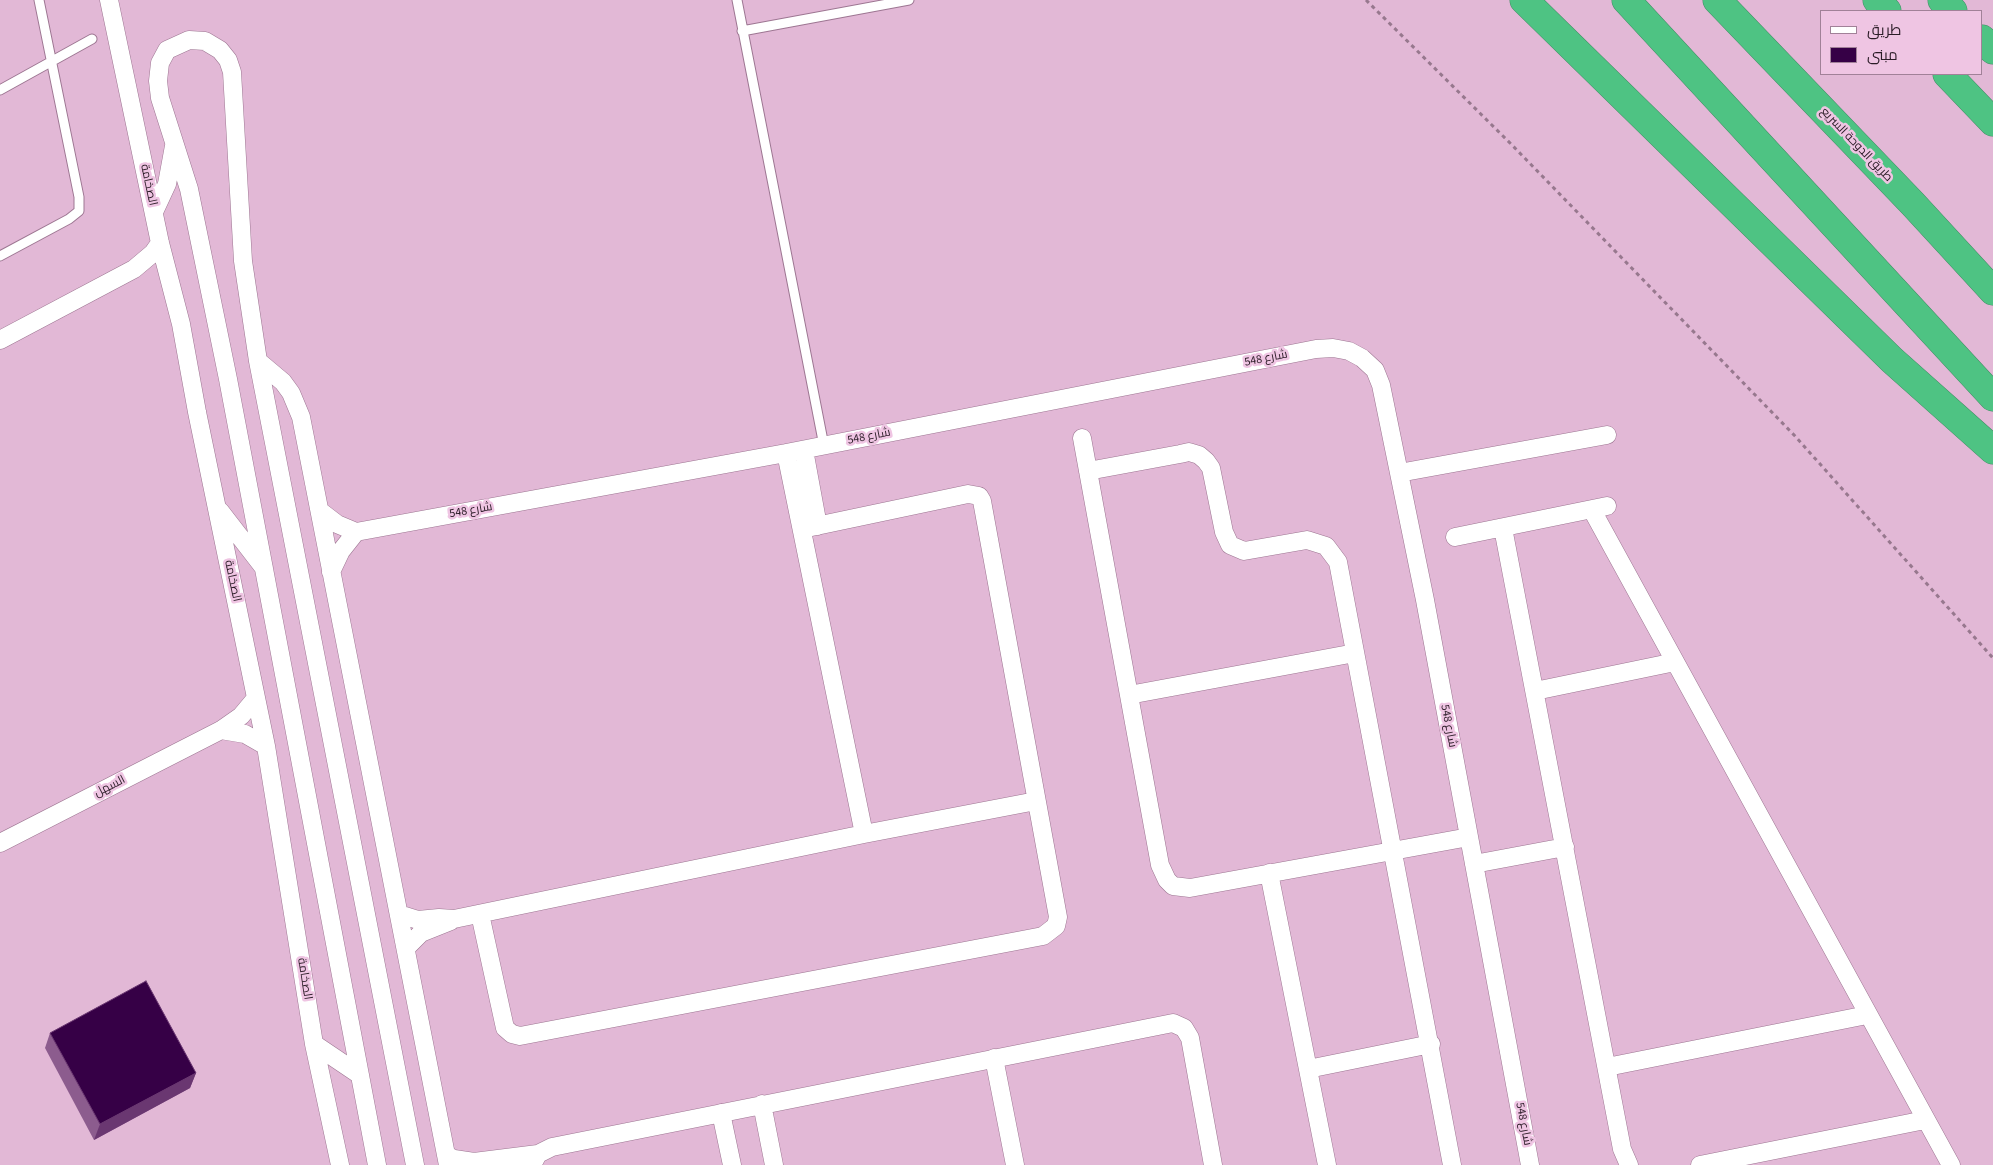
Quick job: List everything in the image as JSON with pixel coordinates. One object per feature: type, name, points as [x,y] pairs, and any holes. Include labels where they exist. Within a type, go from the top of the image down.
[{"type":"highway","points":[[1524,0],[1885,354],[1993,450]]},
{"type":"highway","points":[[1626,0],[1830,223],[1993,397]]},
{"type":"highway","name":"طريق الدوحة السريع","points":[[1717,0],[1913,204],[1993,291]]},
{"type":"highway","points":[[1877,0],[1886,10]]},
{"type":"highway","points":[[1942,0],[1952,10]]},
{"type":"highway","points":[[1983,40],[1993,50]]},
{"type":"highway","points":[[1948,75],[1993,122]]},
{"type":"street","name":"الصخامة","points":[[109,0],[160,243],[181,324],[266,746],[314,1044],[340,1165]]},
{"type":"street","points":[[377,1165],[266,571],[189,189],[160,98],[158,82],[160,63],[167,50],[189,40],[205,40],[220,50],[228,60],[233,79],[241,237],[245,280],[258,361],[415,1165]]},
{"type":"street","points":[[154,212],[167,184],[175,143]]},
{"type":"street","points":[[0,340],[134,269],[153,253],[160,243]]},
{"type":"street","points":[[134,269],[152,270],[169,278]]},
{"type":"street","name":"شارع 548","points":[[356,532],[786,454],[1316,349],[1333,348],[1349,351],[1362,358],[1374,370],[1381,385],[1469,837],[1530,1165]]},
{"type":"street","points":[[258,361],[283,382],[298,407],[447,1160],[454,1159],[474,1162],[535,1159],[552,1147],[1166,1024],[1179,1024],[1190,1038],[1213,1165]]},
{"type":"street","points":[[1399,473],[1607,435]]},
{"type":"street","points":[[1082,438],[1162,873],[1166,880],[1182,888],[1469,837]]},
{"type":"street","points":[[804,450],[810,528],[864,834]]},
{"type":"street","points":[[1088,471],[1190,452],[1199,455],[1206,460],[1211,468],[1224,532],[1230,545],[1244,551],[1307,540],[1326,546],[1333,553],[1340,572],[1431,1044],[1452,1165]]},
{"type":"street","points":[[786,454],[810,528]]},
{"type":"street","points":[[480,914],[505,1028],[512,1034],[520,1036],[1043,936],[1056,926],[1058,917],[982,501],[979,496],[968,494],[810,528]]},
{"type":"street","points":[[217,506],[266,571]]},
{"type":"street","points":[[1455,537],[1599,508],[1675,662],[1950,1165]]},
{"type":"street","points":[[320,511],[336,524],[356,532],[341,551],[331,572]]},
{"type":"street","points":[[1503,528],[1566,847],[1624,1157],[1629,1165]]},
{"type":"street","points":[[1129,695],[1355,653]]},
{"type":"street","points":[[1535,691],[1675,662]]},
{"type":"street","name":"السهل","points":[[0,843],[221,730],[241,716],[256,698]]},
{"type":"street","points":[[221,730],[245,734],[266,746]]},
{"type":"street","points":[[399,914],[418,920],[454,919],[864,834],[1036,801]]},
{"type":"street","points":[[1474,864],[1566,847]]},
{"type":"street","points":[[1269,873],[1327,1165]]},
{"type":"street","points":[[406,948],[421,933],[442,927],[454,919]]},
{"type":"street","points":[[1607,1066],[1867,1015]]},
{"type":"street","points":[[314,1044],[360,1075]]},
{"type":"street","points":[[1308,1069],[1431,1044]]},
{"type":"street","points":[[994,1058],[1015,1165]]},
{"type":"street","points":[[762,1104],[774,1165]]},
{"type":"street","points":[[722,1113],[732,1165]]},
{"type":"street","points":[[1700,1165],[1925,1120]]},
{"type":"lane","points":[[0,256],[69,219],[79,210],[79,197],[39,0]]},
{"type":"lane","points":[[737,0],[824,446]]},
{"type":"lane","points":[[742,31],[909,0]]},
{"type":"lane","points":[[0,90],[92,39]]},
{"type":"path","points":[[1366,0],[1512,145],[1795,436],[1993,658]]},
{"type":"building","points":[[146,981],[196,1073],[100,1124],[50,1033]]}]
